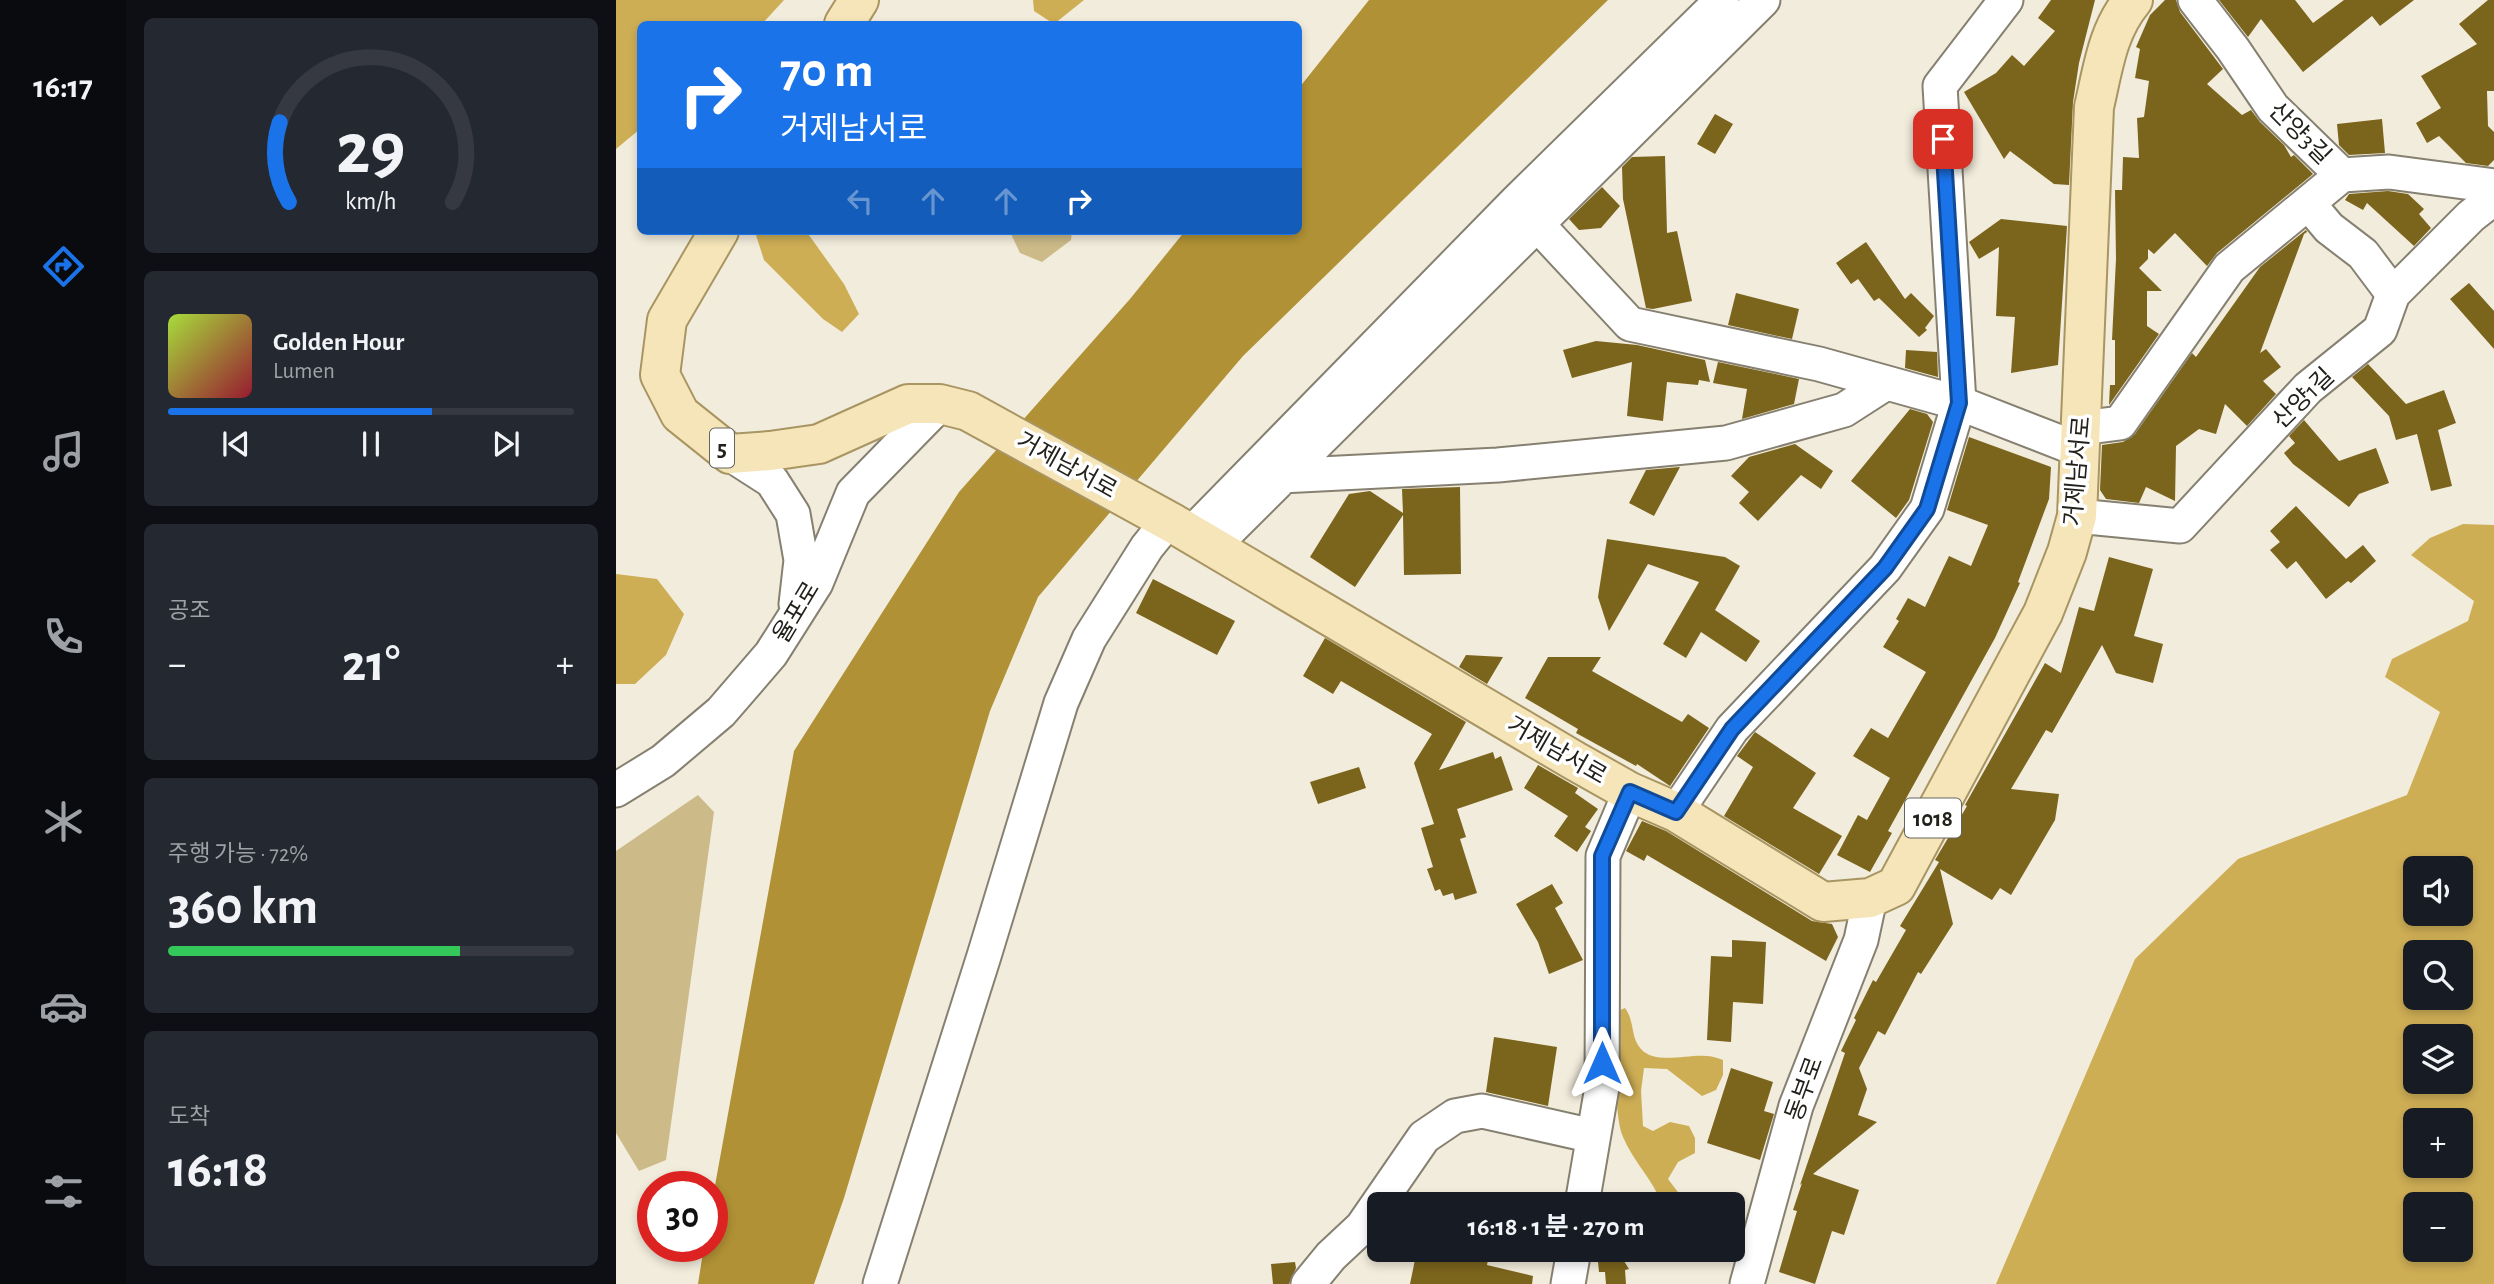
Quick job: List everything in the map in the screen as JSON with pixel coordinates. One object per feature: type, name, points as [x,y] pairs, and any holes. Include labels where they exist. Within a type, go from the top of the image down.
[{"type":"main road","points":[[846,21],[859,0]]},
{"type":"main road","name":"거제남서로","points":[[954,407],[1186,531],[1630,792],[1676,812],[1823,902],[1870,898],[1896,886],[2043,613],[2067,552],[2077,516],[2094,107],[2106,48],[2123,12],[2133,0]]},
{"type":"main road","name":"5","points":[[717,235],[667,320],[660,375],[680,414],[730,454],[819,444],[908,404],[954,407]]},
{"type":"street","points":[[880,1284],[1061,703],[1089,639],[1147,547],[1186,531],[1281,476],[1722,0]]},
{"type":"street","points":[[1186,531],[1187,514],[1262,443],[1286,435],[1762,0]]},
{"type":"street","points":[[1676,812],[1732,729],[1885,568],[1927,509],[1959,403],[1940,86],[2006,0]]},
{"type":"street","name":"산양3길","points":[[2195,0],[2233,49],[2273,108],[2342,174],[2389,172],[2494,186]]},
{"type":"street","points":[[1527,213],[1630,324],[1819,364],[2081,439],[2120,423],[2230,268],[2342,174]]},
{"type":"street","name":"산양1길","points":[[2077,516],[2180,526],[2308,388],[2380,330],[2393,294],[2471,216],[2494,198]]},
{"type":"street","points":[[2308,203],[2329,228],[2363,254],[2393,294]]},
{"type":"street","points":[[1281,476],[1498,466],[1726,443],[1844,410],[1886,383]]},
{"type":"street","name":"율포로","points":[[616,790],[663,761],[721,712],[771,654],[816,583],[853,493],[954,407]]},
{"type":"street","points":[[730,454],[772,481],[793,514],[801,560],[794,618]]},
{"type":"street","points":[[1584,1192],[1602,1087],[1602,856],[1630,792]]},
{"type":"street","name":"동부로","points":[[1748,1284],[1796,1106],[1861,940],[1870,898]]},
{"type":"street","points":[[1308,1284],[1331,1256],[1362,1227],[1424,1137],[1455,1116],[1482,1111],[1593,1136]]},
{"type":"street","points":[[1568,1284],[1572,1262]]},
{"type":"shaded area","points":[[616,0],[784,0],[765,21],[637,21],[637,132],[616,149]]},
{"type":"shaded area","points":[[1033,0],[1084,0],[1058,21],[1049,21],[1034,11]]},
{"type":"shaded area","points":[[1369,0],[1608,0],[1243,356],[1038,597],[990,711],[844,1198],[814,1284],[698,1284],[701,1262],[728,1262],[728,1171],[718,1171],[794,751],[959,492],[1130,299],[1182,235],[1302,235],[1302,84]]},
{"type":"shaded area","points":[[756,235],[809,235],[844,284],[859,314],[842,332],[823,319],[764,260]]},
{"type":"shaded area","points":[[1011,235],[1072,235],[1071,240],[1042,262],[1020,253]]},
{"type":"shaded area","points":[[2463,524],[2494,525],[2494,1284],[1996,1284],[2135,959],[2238,859],[2407,795],[2440,712],[2385,677],[2392,659],[2468,621],[2474,601],[2411,555],[2430,538]]},
{"type":"shaded area","points":[[616,574],[657,579],[684,614],[666,655],[635,684],[616,684]]},
{"type":"shaded area","points":[[698,795],[714,812],[666,1160],[639,1171],[616,1133],[616,851]]},
{"type":"shaded area","points":[[1625,1008],[1638,1044],[1647,1054],[1663,1058],[1708,1056],[1723,1060],[1723,1075],[1716,1090],[1702,1096],[1667,1069],[1644,1068],[1641,1091],[1643,1126],[1653,1131],[1670,1122],[1689,1126],[1695,1138],[1695,1153],[1678,1162],[1668,1179],[1678,1192],[1656,1192],[1623,1137],[1616,1076],[1618,1011]]},
{"type":"building","points":[[2051,0],[2095,0],[2079,63],[2073,102],[2069,185],[2054,184],[2010,151],[2004,159],[1964,92],[1996,73],[2012,55],[2024,66],[2055,31],[2038,18]]},
{"type":"building","points":[[2165,0],[2176,0],[2180,12],[2223,69],[2207,84],[2242,115],[2251,110],[2284,145],[2291,157],[2294,155],[2313,174],[2217,253],[2207,266],[2175,233],[2154,254],[2148,249],[2148,259],[2139,268],[2162,291],[2147,291],[2147,326],[2159,334],[2109,405],[2110,385],[2115,385],[2115,340],[2112,340],[2116,259],[2115,190],[2122,190],[2123,157],[2139,158],[2137,118],[2144,117],[2149,81],[2135,78],[2140,49],[2136,47],[2150,15]]},
{"type":"building","points":[[2219,0],[2295,0],[2313,23],[2344,0],[2414,0],[2380,26],[2372,16],[2303,72],[2261,19],[2248,37]]},
{"type":"building","points":[[2488,0],[2494,0],[2494,91],[2487,91],[2488,126],[2494,132],[2494,160],[2488,166],[2466,163],[2439,136],[2427,143],[2416,123],[2441,108],[2421,76],[2477,44],[2459,24]]},
{"type":"building","points":[[1715,114],[1733,124],[1715,154],[1697,144]]},
{"type":"building","points":[[2382,119],[2385,153],[2349,155],[2339,145],[2337,124]]},
{"type":"building","points":[[1665,156],[1667,233],[1677,231],[1692,301],[1653,309],[1646,308],[1623,199],[1622,167],[1632,157]]},
{"type":"building","points":[[1602,187],[1620,206],[1601,228],[1579,230],[1569,219]]},
{"type":"building","points":[[2388,191],[2408,194],[2424,209],[2419,214],[2431,228],[2414,246],[2367,203],[2363,210],[2345,200],[2349,194]]},
{"type":"building","points":[[2001,219],[2067,226],[2058,365],[2011,373],[2015,317],[1996,316],[1999,247],[1979,259],[1969,242]]},
{"type":"building","points":[[2306,230],[2260,353],[2266,349],[2281,367],[2263,381],[2276,394],[2247,426],[2225,404],[2216,434],[2199,429],[2176,446],[2175,501],[2146,487],[2139,503],[2106,499],[2100,490],[2102,445],[2123,442],[2135,434],[2192,353],[2196,357],[2260,267]]},
{"type":"building","points":[[1866,242],[1905,299],[1911,293],[1934,316],[1925,328],[1927,330],[1919,337],[1879,298],[1874,301],[1858,279],[1851,284],[1836,263]]},
{"type":"building","points":[[2469,283],[2494,311],[2494,349],[2450,299]]},
{"type":"building","points":[[1736,293],[1799,309],[1792,339],[1728,325]]},
{"type":"building","points":[[1596,341],[1637,345],[1705,360],[1710,382],[1699,380],[1698,385],[1667,382],[1663,421],[1627,416],[1632,362],[1572,378],[1563,350]]},
{"type":"building","points":[[1906,350],[1937,352],[1938,377],[1905,368]]},
{"type":"building","points":[[1718,362],[1799,379],[1794,404],[1742,419],[1747,389],[1713,383]]},
{"type":"building","points":[[2368,364],[2406,404],[2444,390],[2456,423],[2438,430],[2452,486],[2431,491],[2417,434],[2396,440],[2389,416],[2352,377]]},
{"type":"building","points":[[1910,409],[1927,414],[1933,422],[1909,500],[1896,518],[1851,481]]},
{"type":"building","points":[[2304,420],[2339,461],[2376,448],[2389,483],[2359,494],[2349,507],[2293,464],[2284,453],[2295,443],[2289,436]]},
{"type":"building","points":[[1969,437],[2051,467],[2049,499],[2018,582],[2020,583],[1995,638],[1888,831],[1892,833],[1870,872],[1837,855],[1858,815],[1867,820],[1890,778],[1853,756],[1871,728],[1888,738],[1926,672],[1883,647],[1899,621],[1896,619],[1908,598],[1925,607],[1949,556],[1971,566],[1988,525],[1947,510]]},
{"type":"building","points":[[1795,444],[1833,471],[1821,489],[1801,475],[1758,521],[1739,503],[1749,492],[1731,476],[1749,457]]},
{"type":"building","points":[[1680,467],[1654,516],[1629,503],[1646,470]]},
{"type":"building","points":[[1460,487],[1461,574],[1404,575],[1403,515],[1355,587],[1310,557],[1349,494],[1370,491],[1403,513],[1402,489]]},
{"type":"building","points":[[2296,506],[2346,559],[2363,545],[2376,561],[2351,583],[2348,581],[2326,599],[2296,561],[2287,569],[2270,550],[2280,542],[2270,531]]},
{"type":"building","points":[[1607,539],[1725,557],[1740,566],[1715,610],[1760,641],[1746,662],[1701,632],[1686,658],[1663,644],[1699,582],[1648,564],[1609,631],[1598,597]]},
{"type":"building","points":[[2109,557],[2153,569],[2134,636],[2163,644],[2153,683],[2116,673],[2102,645],[2052,733],[2046,730],[2011,789],[2059,794],[2055,820],[2011,895],[2000,888],[1992,900],[1940,869],[1953,924],[1921,974],[1918,972],[1885,1035],[1878,1031],[1859,1068],[1867,1089],[1858,1115],[1877,1122],[1813,1174],[1859,1190],[1844,1235],[1832,1231],[1815,1284],[1779,1272],[1797,1211],[1793,1210],[1802,1183],[1800,1185],[1845,1053],[1841,1051],[1856,1020],[1854,1018],[1873,980],[1876,982],[1906,930],[1900,926],[1939,862],[1935,860],[2045,663],[2061,673],[2079,607],[2094,611]]},
{"type":"building","points":[[1153,579],[1235,621],[1217,655],[1136,613]]},
{"type":"building","points":[[1325,638],[1466,722],[1439,770],[1493,752],[1495,759],[1501,756],[1513,790],[1457,809],[1466,837],[1460,839],[1477,893],[1455,900],[1453,893],[1443,896],[1440,889],[1435,891],[1427,869],[1433,867],[1421,828],[1434,824],[1414,763],[1432,734],[1341,681],[1333,694],[1303,676]]},
{"type":"building","points":[[1466,655],[1503,657],[1487,684],[1459,667]]},
{"type":"building","points":[[1548,657],[1601,657],[1592,671],[1682,722],[1688,714],[1709,728],[1670,786],[1637,764],[1636,766],[1576,733],[1578,729],[1525,698]]},
{"type":"building","points":[[1755,732],[1816,773],[1793,808],[1842,836],[1819,874],[1724,816],[1753,767],[1737,756]]},
{"type":"building","points":[[1538,765],[1578,788],[1575,793],[1598,809],[1585,827],[1591,831],[1577,852],[1554,836],[1568,816],[1524,788]]},
{"type":"building","points":[[1359,767],[1366,788],[1318,804],[1310,782]]},
{"type":"building","points":[[1642,821],[1666,831],[1812,921],[1832,924],[1838,937],[1826,961],[1647,855],[1644,861],[1626,851]]},
{"type":"building","points":[[1552,884],[1563,903],[1555,908],[1583,960],[1549,974],[1538,942],[1516,904]]},
{"type":"building","points":[[1732,940],[1766,942],[1763,1004],[1733,1002],[1731,1042],[1707,1040],[1711,956],[1732,957]]},
{"type":"building","points":[[1494,1037],[1557,1047],[1548,1106],[1486,1092]]},
{"type":"building","points":[[1731,1068],[1773,1082],[1764,1111],[1774,1114],[1760,1160],[1707,1143]]},
{"type":"building","points":[[1295,1262],[1296,1268],[1289,1284],[1273,1284],[1271,1264]]},
{"type":"building","points":[[1415,1262],[1488,1262],[1487,1265],[1533,1276],[1532,1284],[1410,1284]]},
{"type":"building","points":[[1598,1262],[1625,1262],[1629,1269],[1625,1270],[1626,1284],[1606,1284],[1605,1272],[1599,1272]]},
{"type":"route","points":[[1602,1063],[1602,856],[1630,792],[1676,812],[1732,729],[1885,568],[1927,509],[1959,403],[1943,139]]}]
